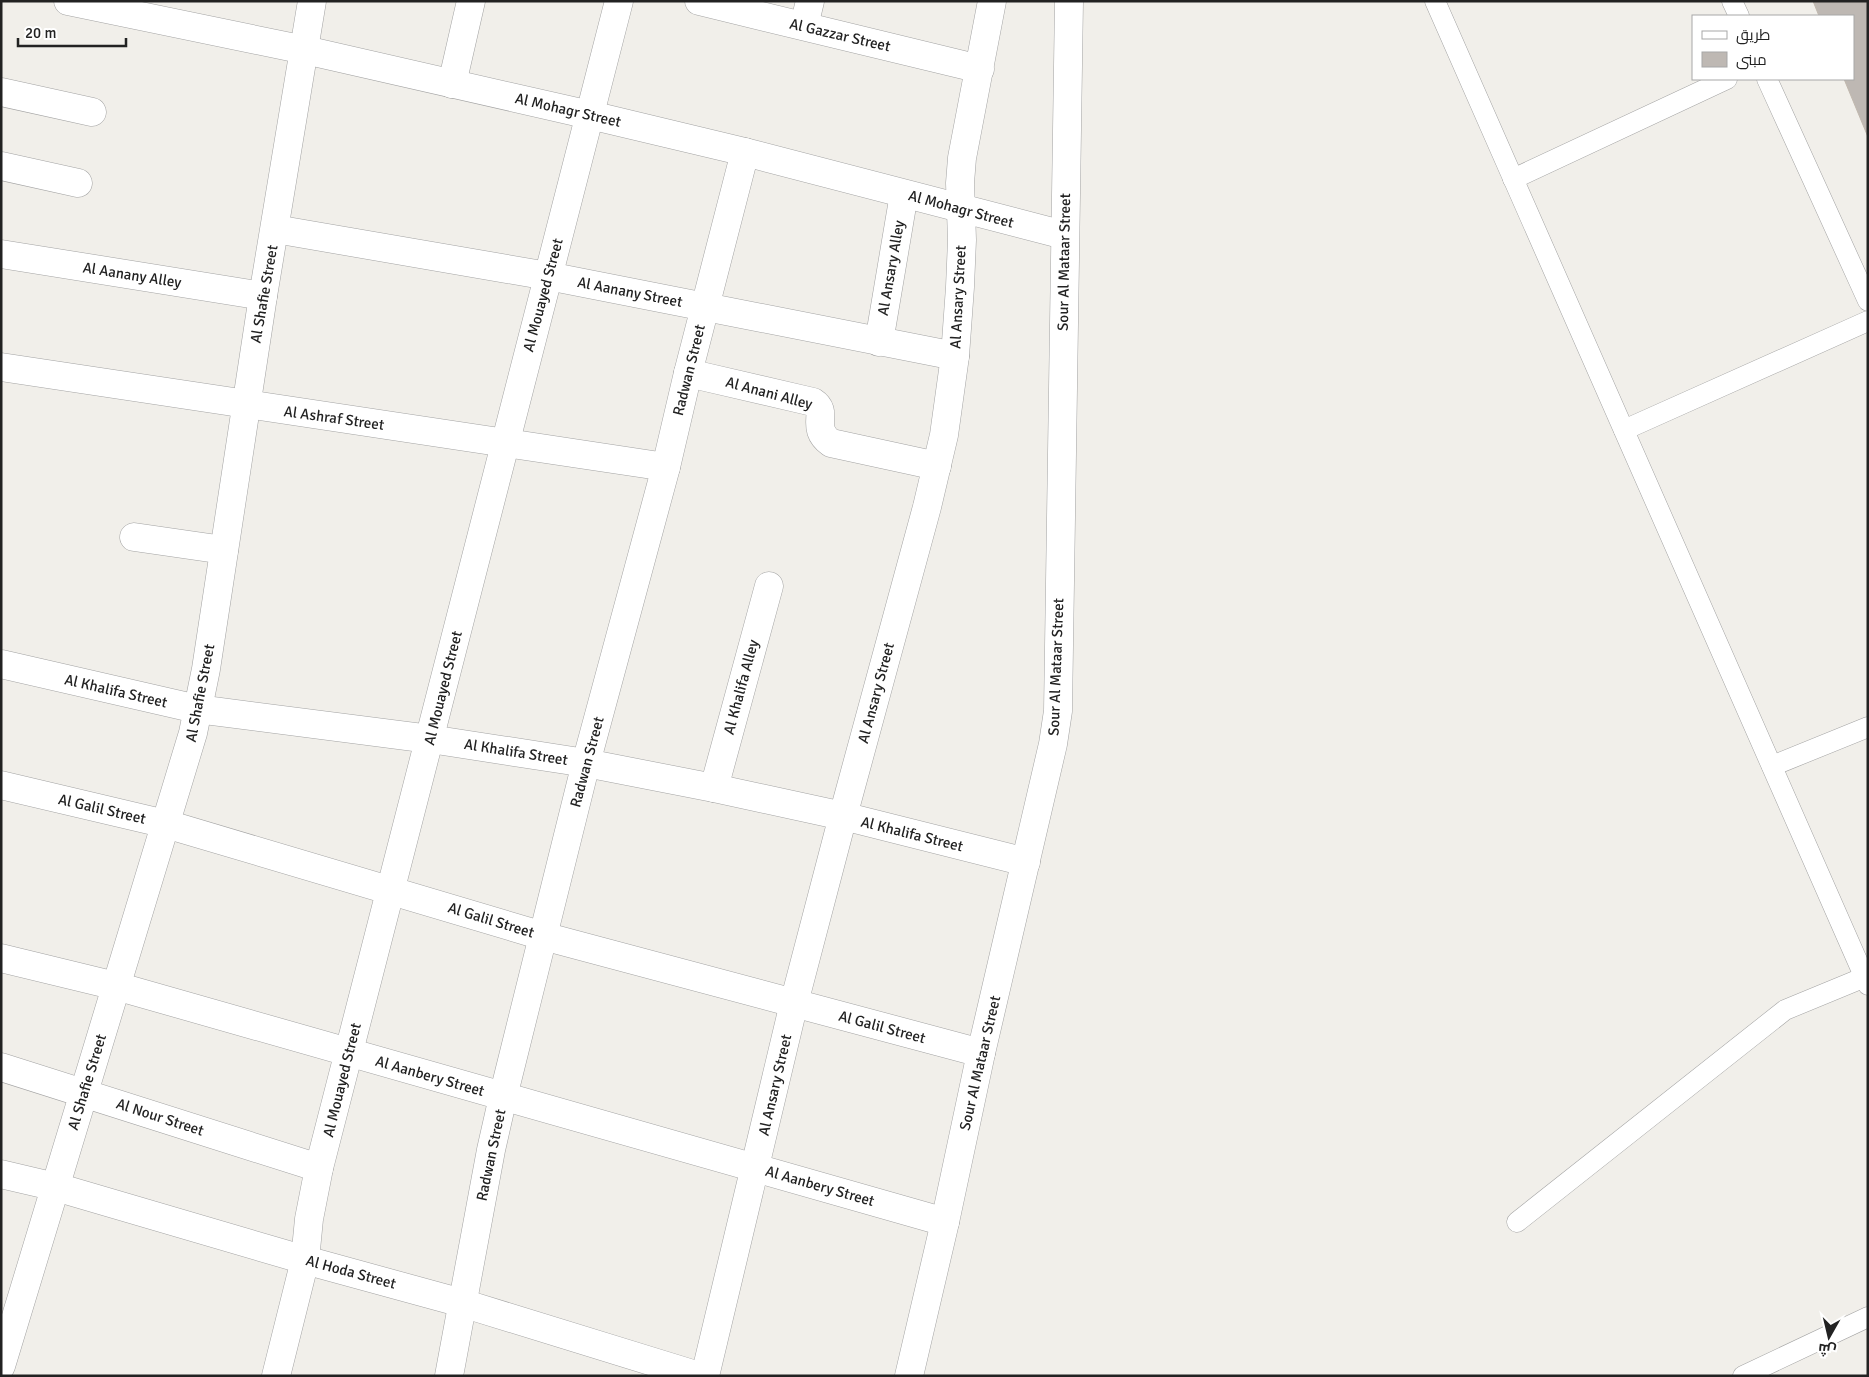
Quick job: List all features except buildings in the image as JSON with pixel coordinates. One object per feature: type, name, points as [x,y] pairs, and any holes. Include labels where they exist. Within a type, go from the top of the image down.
[{"type":"street","name":"Al Mohagr Street","points":[[68,1],[305,50],[590,115],[745,152],[961,210],[1064,235]]},
{"type":"street","name":"Al Shafie Street","points":[[1,1366],[193,734],[206,669],[263,296],[312,1]]},
{"type":"street","points":[[452,84],[471,1]]},
{"type":"street","name":"Al Mouayed Street","points":[[276,1376],[305,1260],[309,1219],[319,1168],[619,1]]},
{"type":"street","name":"Al Gazzar Street","points":[[699,1],[807,14],[980,69]]},
{"type":"street","name":"Al Ansary Street","points":[[705,1376],[794,1003],[944,435],[955,356],[960,287],[962,158],[992,1]]},
{"type":"street","name":"Sour Al Mataar Street","points":[[909,1376],[945,1222],[981,1053],[1053,744],[1058,711],[1069,1]]},
{"type":"street","points":[[1,92],[92,112]]},
{"type":"street","name":"Radwan Street","points":[[449,1376],[491,1150],[503,1096],[586,763],[666,467],[688,373],[745,152]]},
{"type":"street","points":[[1,166],[78,183]]},
{"type":"street","name":"Al Ansary Alley","points":[[879,342],[904,194]]},
{"type":"street","name":"Al Aanany Street","points":[[275,229],[548,276],[955,356]]},
{"type":"street","name":"Al Aanany Alley","points":[[1,254],[263,296]]},
{"type":"street","name":"Al Ashraf Street","points":[[1,367],[666,467]]},
{"type":"street","name":"Al Anani Alley","points":[[688,373],[813,402],[821,410],[819,426],[821,433],[831,443],[937,466]]},
{"type":"street","points":[[134,537],[224,550]]},
{"type":"street","name":"Al Khalifa Alley","points":[[714,788],[769,586]]},
{"type":"street","name":"Al Khalifa Street","points":[[1,664],[197,710],[430,739],[586,763],[843,816],[1026,862]]},
{"type":"street","name":"Al Galil Street","points":[[1,785],[166,824],[543,936],[981,1053]]},
{"type":"street","name":"Al Aanbery Street","points":[[1,958],[116,986],[945,1222]]},
{"type":"street","name":"Al Nour Street","points":[[1,1067],[319,1168]]},
{"type":"street","name":"Al Hoda Street","points":[[1,1174],[56,1187],[305,1260],[462,1303],[699,1376]]},
{"type":"lane","points":[[1435,1],[1866,981],[1785,1010],[1517,1222]]},
{"type":"lane","points":[[1732,1],[1739,15]]},
{"type":"lane","points":[[1514,179],[1725,80]]},
{"type":"lane","points":[[1767,80],[1867,296]]},
{"type":"lane","points":[[1624,430],[1868,321]]},
{"type":"lane","points":[[1772,766],[1868,727]]},
{"type":"lane","points":[[1743,1376],[1868,1317]]}]
